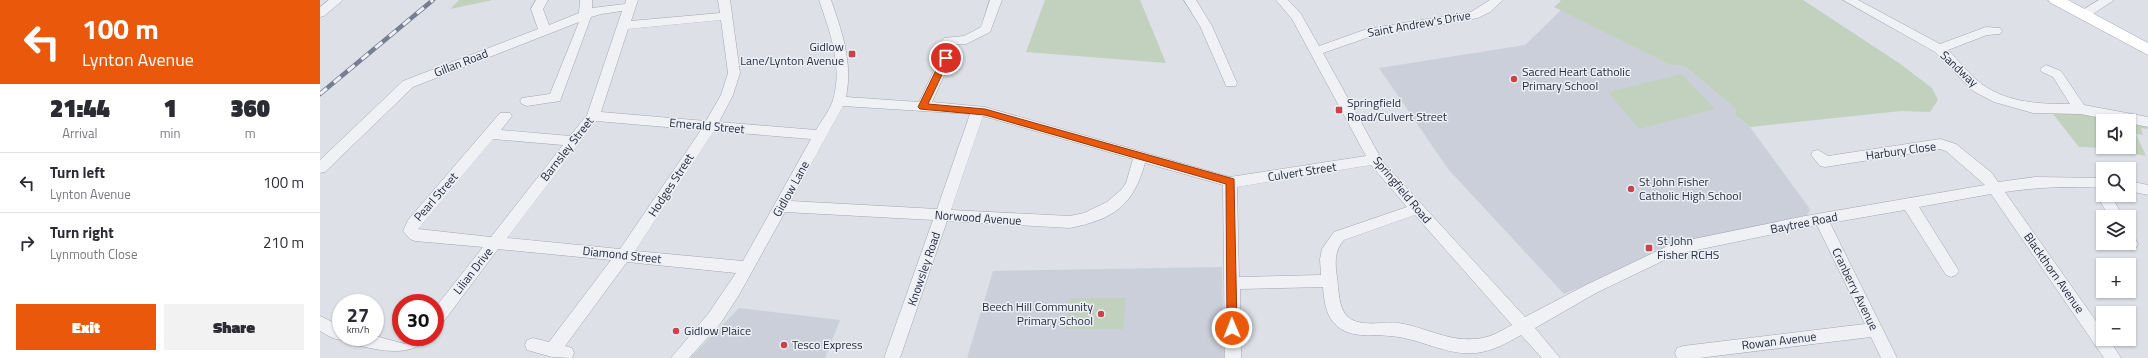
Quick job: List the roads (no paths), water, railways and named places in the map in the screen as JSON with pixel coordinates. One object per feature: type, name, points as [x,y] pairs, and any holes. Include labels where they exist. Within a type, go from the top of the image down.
[{"type":"main road","points":[[2056,0],[2148,50]]},
{"type":"street","points":[[320,13],[337,0]]},
{"type":"street","points":[[542,0],[537,9],[545,30]]},
{"type":"street","points":[[527,101],[555,98],[585,21],[586,0]]},
{"type":"street","name":"Hodges Street","points":[[533,345],[559,352],[710,126],[727,94],[734,73],[724,0]]},
{"type":"street","name":"Gidlow Lane","points":[[679,358],[714,320],[748,268],[839,101],[844,73],[842,50],[825,0]]},
{"type":"street","points":[[948,41],[966,42],[986,29],[996,0]]},
{"type":"street","points":[[1190,0],[1206,26],[1231,83]]},
{"type":"street","name":"Springfield Road","points":[[1282,0],[1297,18],[1316,51],[1374,160],[1416,209],[1552,358]]},
{"type":"street","name":"Saint Andrew's Drive","points":[[1316,51],[1367,33],[1474,15],[1486,9],[1497,0]]},
{"type":"street","name":"Sandway","points":[[1849,0],[1939,49],[1978,88],[1999,99],[2033,108],[2080,108],[2148,122]]},
{"type":"street","points":[[2083,14],[2108,0]]},
{"type":"street","name":"Gillan Road","points":[[320,168],[408,84],[585,15],[599,10],[630,3]]},
{"type":"street","name":"Barnsley Street","points":[[496,242],[593,116],[630,3]]},
{"type":"street","points":[[623,26],[726,16]]},
{"type":"street","points":[[1939,49],[1988,29]]},
{"type":"street","points":[[923,107],[946,58]]},
{"type":"street","points":[[2055,72],[2080,108]]},
{"type":"street","points":[[839,101],[978,111],[1230,182],[1232,358]]},
{"type":"street","name":"Knowsley Road","points":[[892,358],[978,111]]},
{"type":"street","name":"Pearl Street","points":[[496,242],[415,235],[410,231],[413,224],[505,116]]},
{"type":"street","name":"Emerald Street","points":[[593,116],[821,135]]},
{"type":"street","points":[[490,134],[573,141]]},
{"type":"street","name":"Harbury Close","points":[[1818,155],[1825,162],[1940,144],[1951,147],[1987,177],[1996,188]]},
{"type":"street","name":"Norwood Avenue","points":[[782,206],[1061,223],[1085,219],[1109,207],[1127,192],[1132,183],[1141,156]]},
{"type":"street","name":"Culvert Street","points":[[1230,182],[1374,160]]},
{"type":"street","name":"Baytree Road","points":[[1416,209],[1339,236],[1329,249],[1328,264],[1332,303],[1336,315],[1346,325],[1356,328],[1406,331],[1454,345],[1468,347],[1490,343],[1591,288],[1674,249],[1821,219],[2035,182],[2096,187]]},
{"type":"street","points":[[2136,187],[2148,190]]},
{"type":"street","name":"Blackthorn Avenue","points":[[1996,188],[2113,358]]},
{"type":"street","points":[[1910,204],[1950,271]]},
{"type":"street","name":"Cranberry Avenue","points":[[1821,219],[1889,358]]},
{"type":"street","name":"Diamond Street","points":[[496,242],[748,268]]},
{"type":"street","name":"Lilian Drive","points":[[444,308],[496,242]]},
{"type":"street","points":[[1231,283],[1330,281]]},
{"type":"street","points":[[320,323],[332,329]]},
{"type":"street","name":"Rowan Avenue","points":[[1683,353],[1874,330]]},
{"type":"street","points":[[384,345],[405,351],[411,349],[414,346]]},
{"type":"railway","points":[[320,94],[433,0]]},
{"type":"place","name":"Gidlow Lane/Lynton Avenue","points":[[852,54]]},
{"type":"place","name":"Sacred Heart Catholic Primary School","points":[[1514,79]]},
{"type":"place","name":"Springfield Road/Culvert Street","points":[[1339,110]]},
{"type":"place","name":"St John Fisher Catholic High School","points":[[1631,189]]},
{"type":"place","name":"St John Fisher RCHS","points":[[1649,248]]},
{"type":"place","name":"Beech Hill Community Primary School","points":[[1101,314]]},
{"type":"place","name":"Gidlow Plaice","points":[[676,331]]},
{"type":"place","name":"Tesco Express","points":[[784,345]]}]
